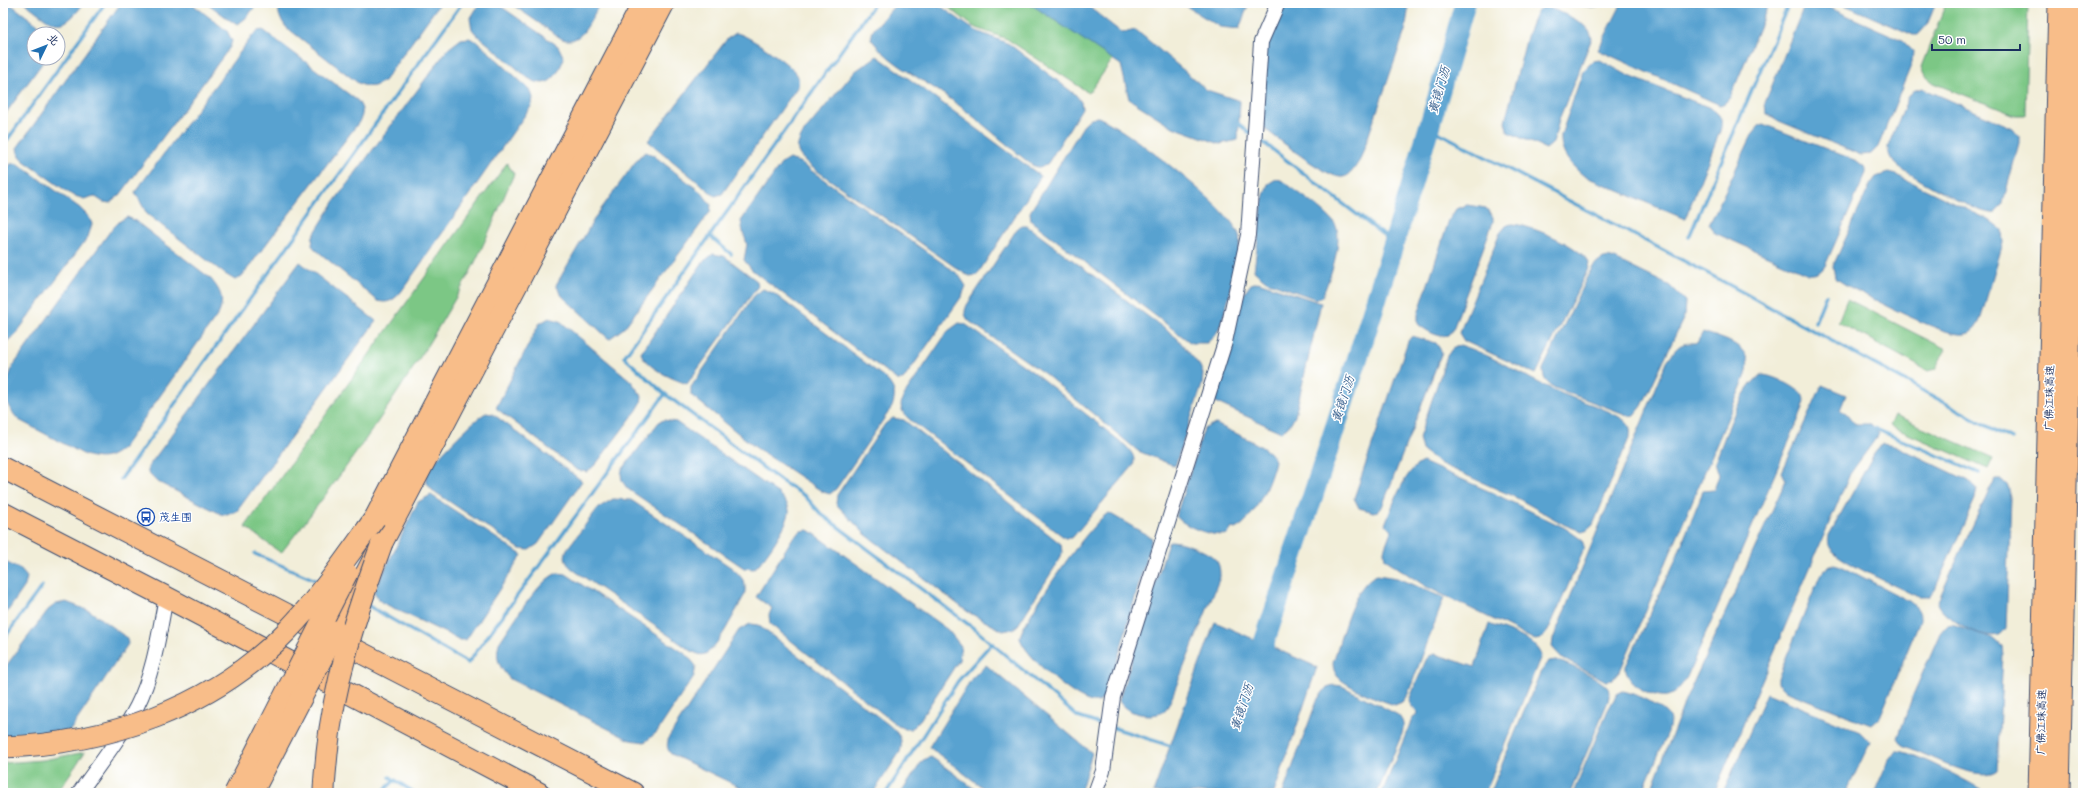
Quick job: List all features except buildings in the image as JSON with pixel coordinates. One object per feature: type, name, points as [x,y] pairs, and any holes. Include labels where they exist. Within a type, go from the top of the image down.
[{"type":"highway","points":[[252,793],[382,543],[454,387],[643,3]]},
{"type":"highway","points":[[235,793],[375,518],[454,387],[664,3]]},
{"type":"highway","name":"广佛江珠高速","points":[[2039,793],[2059,3]]},
{"type":"highway","name":"广佛江珠高速","points":[[2059,793],[2077,3]]},
{"type":"highway","points":[[3,468],[633,793]]},
{"type":"highway","points":[[3,514],[166,597],[539,793]]},
{"type":"highway","points":[[3,747],[52,743],[91,737],[132,727],[180,707],[224,682],[285,633],[334,576],[375,518]]},
{"type":"highway","points":[[324,793],[331,719],[347,648],[363,594],[382,543]]},
{"type":"street","points":[[1095,793],[1103,771],[1113,697],[1225,342],[1248,235],[1261,42],[1278,3]]},
{"type":"street","points":[[79,793],[137,706],[156,646],[166,597]]},
{"type":"green space","points":[[943,3],[1029,3],[1113,59],[1089,93],[1007,39],[974,27]]},
{"type":"green space","points":[[1946,3],[2028,3],[2025,115],[2015,115],[1934,83],[1924,75],[1921,67]]},
{"type":"green space","points":[[507,163],[514,174],[483,246],[462,287],[420,357],[376,424],[330,489],[281,553],[245,527]]},
{"type":"green space","points":[[1847,299],[1946,349],[1935,369],[1928,371],[1838,322]]},
{"type":"green space","points":[[1895,415],[1993,458],[1988,469],[1890,426]]},
{"type":"green space","points":[[85,752],[57,793],[3,793],[3,763],[43,760]]},
{"type":"water","points":[[3,3],[9,3],[39,26],[26,26],[26,66],[40,66],[3,117]]},
{"type":"water","points":[[25,3],[84,3],[69,20],[62,23],[56,23],[50,21]]},
{"type":"water","points":[[121,3],[191,3],[227,31],[232,41],[230,47],[120,195],[110,203],[103,202],[94,196],[84,199],[72,195],[24,161],[18,153],[17,148]]},
{"type":"water","points":[[207,3],[258,3],[246,18],[238,24],[231,21]]},
{"type":"water","points":[[281,3],[440,3],[384,81],[377,85],[365,86],[358,83],[286,27],[279,15]]},
{"type":"water","points":[[480,3],[496,3],[558,46],[564,58],[558,71],[551,80],[542,83],[535,82],[528,78],[476,34],[472,29],[470,19]]},
{"type":"water","points":[[510,3],[600,3],[590,23],[581,35],[569,40],[562,39]]},
{"type":"water","points":[[897,3],[936,3],[974,30],[1009,44],[1076,95],[1081,102],[1082,108],[1048,163],[1040,167],[1032,165],[980,122],[939,91],[897,64],[879,48],[871,39],[873,30]]},
{"type":"water","points":[[1029,3],[1084,3],[1122,33],[1136,30],[1207,90],[1240,101],[1238,140],[1220,144],[1173,127],[1129,99],[1121,65]]},
{"type":"water","points":[[1181,3],[1249,3],[1239,29],[1220,27]]},
{"type":"water","points":[[1281,3],[1407,3],[1408,12],[1405,31],[1360,160],[1353,171],[1346,176],[1336,176],[1314,165],[1261,126],[1262,53]]},
{"type":"water","points":[[1573,3],[1605,3],[1593,7]]},
{"type":"water","points":[[1622,3],[1769,3],[1731,96],[1725,103],[1720,105],[1598,50]]},
{"type":"water","points":[[1809,3],[1819,3],[1902,40],[1913,51],[1912,63],[1878,147],[1871,154],[1861,155],[1779,121],[1766,113],[1765,103],[1802,11]]},
{"type":"water","points":[[1840,3],[1936,3],[1927,25],[1918,35],[1913,35]]},
{"type":"water","points":[[1548,7],[1567,15],[1580,23],[1590,32],[1592,38],[1560,117],[1553,143],[1546,149],[1508,132],[1505,122],[1528,33],[1537,12],[1541,8]]},
{"type":"water","points":[[263,30],[358,101],[362,109],[362,116],[242,276],[235,280],[225,274],[147,214],[135,192],[253,35],[258,31]]},
{"type":"water","points":[[736,33],[758,43],[784,62],[796,74],[798,86],[722,194],[715,196],[648,141],[727,39]]},
{"type":"water","points":[[469,38],[478,42],[530,90],[533,97],[532,105],[401,292],[391,301],[378,301],[315,249],[312,245],[313,236],[336,199],[448,49],[461,39]]},
{"type":"water","points":[[877,56],[1041,176],[977,275],[970,276],[965,274],[813,168],[800,156],[798,152],[798,144],[804,132],[854,72]]},
{"type":"water","points":[[1600,60],[1629,76],[1708,107],[1720,116],[1720,131],[1685,219],[1584,176],[1570,163],[1564,153],[1561,135],[1583,71],[1593,61]]},
{"type":"water","points":[[1922,88],[2013,128],[2019,136],[2019,143],[2002,206],[1995,213],[1976,209],[1930,186],[1897,165],[1891,158],[1888,146],[1908,98],[1913,91]]},
{"type":"water","points":[[1098,117],[1130,136],[1176,170],[1218,207],[1232,223],[1239,235],[1240,242],[1236,268],[1224,313],[1217,332],[1207,343],[1191,343],[1031,221],[1030,212],[1085,123],[1091,118]]},
{"type":"water","points":[[1763,124],[1857,161],[1866,168],[1866,173],[1825,266],[1822,270],[1816,273],[1808,274],[1715,233],[1709,225],[1753,133],[1760,125]]},
{"type":"water","points":[[646,152],[653,155],[702,193],[711,205],[710,212],[624,328],[609,339],[562,296],[556,285],[596,216],[639,157]]},
{"type":"water","points":[[789,159],[799,162],[958,274],[966,286],[962,296],[903,380],[897,380],[752,270],[744,260],[747,244],[741,221],[781,164]]},
{"type":"water","points":[[15,163],[20,165],[80,208],[89,217],[92,224],[88,237],[15,335],[6,342],[3,342],[3,170]]},
{"type":"water","points":[[1888,173],[1896,175],[1989,220],[2002,230],[2003,243],[1980,320],[1972,331],[1965,334],[1941,330],[1871,298],[1835,278],[1833,266],[1870,185],[1876,177]]},
{"type":"water","points":[[1276,179],[1281,180],[1311,202],[1327,215],[1336,226],[1338,242],[1334,262],[1322,297],[1316,299],[1266,281],[1254,271],[1263,198],[1268,184]]},
{"type":"water","points":[[1467,205],[1486,208],[1493,217],[1493,222],[1453,329],[1448,335],[1440,336],[1428,331],[1418,324],[1418,314],[1449,220],[1456,209]]},
{"type":"water","points":[[127,217],[134,220],[210,278],[219,290],[222,303],[219,313],[123,448],[105,458],[96,458],[85,455],[19,420],[13,413],[6,400],[6,388],[13,366],[111,230],[120,221]]},
{"type":"water","points":[[1513,224],[1532,229],[1555,238],[1576,250],[1589,263],[1587,271],[1536,374],[1464,341],[1459,333],[1500,233],[1507,225]]},
{"type":"water","points":[[1019,226],[1027,226],[1177,338],[1200,366],[1203,374],[1202,385],[1175,466],[1138,451],[1045,374],[967,319],[965,310],[967,305]]},
{"type":"water","points":[[713,254],[724,256],[757,281],[758,286],[687,384],[654,368],[648,363],[641,353],[703,262]]},
{"type":"water","points":[[1607,257],[1615,259],[1670,286],[1685,301],[1684,317],[1642,406],[1635,415],[1630,416],[1555,388],[1544,378],[1543,372],[1543,369],[1588,275],[1596,264]]},
{"type":"water","points":[[300,262],[376,321],[237,511],[227,515],[221,514],[156,481],[148,473],[148,467]]},
{"type":"water","points":[[1258,282],[1321,303],[1295,416],[1288,427],[1281,432],[1215,402],[1215,384],[1245,292],[1251,284]]},
{"type":"water","points":[[763,289],[773,293],[884,377],[894,390],[892,407],[836,489],[830,494],[823,492],[755,447],[691,395],[691,387],[754,296]]},
{"type":"water","points":[[549,318],[560,321],[631,381],[642,396],[641,403],[637,410],[596,464],[587,472],[577,470],[496,408],[539,324]]},
{"type":"water","points":[[959,323],[965,324],[1037,375],[1126,446],[1133,455],[1133,466],[1072,538],[1065,538],[914,423],[902,410],[901,403],[905,394],[948,331]]},
{"type":"water","points":[[1703,332],[1729,341],[1742,350],[1748,365],[1746,375],[1620,671],[1612,680],[1606,681],[1563,659],[1552,647],[1553,639],[1667,361],[1679,346],[1686,343],[1697,343]]},
{"type":"water","points":[[1412,336],[1436,343],[1442,352],[1382,507],[1379,511],[1374,512],[1359,508],[1354,498],[1408,341]]},
{"type":"water","points":[[1460,345],[1484,354],[1563,394],[1608,411],[1624,420],[1629,425],[1630,436],[1593,525],[1586,531],[1581,531],[1565,525],[1519,499],[1439,463],[1422,450],[1419,438],[1447,356],[1452,349]]},
{"type":"water","points":[[1762,375],[1778,379],[1796,389],[1804,398],[1803,409],[1687,677],[1678,689],[1670,695],[1654,695],[1640,688],[1629,678],[1626,666],[1675,561],[1703,491],[1714,490],[1719,475],[1715,462],[1740,401],[1754,381]]},
{"type":"water","points":[[1822,385],[1846,395],[1840,410],[1846,413],[1855,424],[1871,424],[1879,434],[1850,474],[1714,793],[1650,793],[1685,701],[1786,480],[1782,472]]},
{"type":"water","points":[[486,413],[493,414],[582,481],[538,544],[529,550],[520,549],[432,490],[427,482],[426,476],[435,462],[472,423]]},
{"type":"water","points":[[893,418],[904,420],[1061,544],[1062,553],[1060,559],[1018,625],[1013,629],[1003,631],[968,612],[865,534],[836,504],[837,495],[885,424]]},
{"type":"water","points":[[664,420],[676,422],[779,494],[786,503],[789,510],[786,523],[770,550],[754,569],[744,568],[628,489],[624,484],[621,478],[622,470],[659,422]]},
{"type":"water","points":[[1216,424],[1240,435],[1266,450],[1275,461],[1266,489],[1249,518],[1242,525],[1235,529],[1232,528],[1228,534],[1222,535],[1200,531],[1186,524],[1176,516],[1204,429]]},
{"type":"water","points":[[1883,443],[1894,445],[1969,481],[1977,488],[1975,499],[1935,589],[1928,597],[1918,597],[1858,568],[1837,555],[1831,549],[1828,541],[1829,535],[1874,454]]},
{"type":"water","points":[[1423,462],[1495,494],[1565,528],[1582,540],[1584,546],[1582,554],[1548,631],[1541,639],[1535,640],[1425,586],[1385,559],[1384,550],[1391,531],[1385,524],[1400,488],[1411,472]]},
{"type":"water","points":[[1996,480],[2002,480],[2008,486],[2011,498],[2006,628],[2000,635],[1992,636],[1974,631],[1955,621],[1940,609],[1937,603],[1989,490]]},
{"type":"water","points":[[431,495],[522,555],[466,640],[460,640],[381,602],[374,592],[418,502]]},
{"type":"water","points":[[613,499],[631,500],[732,568],[743,580],[745,584],[744,596],[721,637],[705,654],[700,655],[693,652],[578,573],[567,563],[565,557],[567,549],[598,508]]},
{"type":"water","points":[[1109,513],[1152,538],[1109,689],[1103,699],[1097,702],[1089,701],[1066,688],[1030,655],[1023,645],[1020,637],[1033,611],[1060,570],[1089,532]]},
{"type":"water","points":[[807,530],[812,532],[948,630],[961,646],[959,660],[920,720],[911,729],[905,729],[898,726],[770,624],[769,615],[772,608],[756,597],[792,539],[801,531]]},
{"type":"water","points":[[1171,541],[1194,547],[1212,556],[1218,563],[1220,577],[1168,705],[1165,710],[1161,712],[1143,715],[1126,708],[1119,700],[1168,543]]},
{"type":"water","points":[[3,561],[20,569],[27,577],[25,586],[3,618]]},
{"type":"water","points":[[1834,564],[1841,566],[1909,601],[1918,609],[1920,614],[1920,620],[1880,717],[1871,725],[1785,691],[1778,684],[1778,678],[1820,576],[1824,570]]},
{"type":"water","points":[[558,573],[566,574],[687,655],[696,666],[694,676],[657,732],[645,742],[630,740],[510,679],[503,671],[497,654],[499,643],[534,593],[551,576]]},
{"type":"water","points":[[1377,575],[1397,578],[1444,598],[1408,694],[1402,702],[1395,705],[1373,697],[1342,681],[1335,672],[1333,666],[1344,627],[1355,600],[1361,589],[1369,580]]},
{"type":"water","points":[[66,602],[90,611],[127,638],[128,644],[65,738],[3,745],[3,670],[48,610],[56,604]]},
{"type":"water","points":[[1215,622],[1317,667],[1274,793],[1153,793]]},
{"type":"water","points":[[750,624],[758,625],[889,725],[898,734],[901,740],[900,752],[873,793],[752,793],[669,752],[667,746],[669,737],[739,630]]},
{"type":"water","points":[[1489,624],[1527,640],[1533,644],[1541,656],[1485,793],[1382,793],[1412,719],[1418,714],[1410,704],[1409,700],[1426,660],[1429,656],[1435,654],[1475,667]]},
{"type":"water","points":[[1952,624],[1993,638],[2002,646],[2003,655],[1997,770],[1989,773],[1979,774],[1942,762],[1903,745],[1898,738],[1913,695],[1940,633],[1947,625]]},
{"type":"water","points":[[1556,660],[1600,681],[1610,691],[1608,701],[1570,793],[1490,793],[1540,673],[1549,661]]},
{"type":"water","points":[[986,665],[1092,753],[1080,793],[990,793],[929,747],[972,678]]},
{"type":"water","points":[[1334,685],[1342,686],[1398,715],[1402,722],[1402,734],[1377,793],[1283,793],[1317,700],[1327,687]]},
{"type":"water","points":[[1623,691],[1641,697],[1655,705],[1666,713],[1670,719],[1668,732],[1642,793],[1573,793],[1608,710],[1617,694]]},
{"type":"water","points":[[1767,693],[1860,732],[1870,742],[1846,793],[1723,793]]},
{"type":"water","points":[[1896,751],[1914,755],[1927,761],[1987,793],[1874,793],[1889,759]]},
{"type":"water","points":[[931,757],[980,793],[901,793],[923,760]]},
{"type":"waterway","points":[[3,146],[105,3]]},
{"type":"waterway","points":[[121,479],[462,3]]},
{"type":"waterway","points":[[875,3],[624,357],[665,394],[781,481],[805,496],[821,514],[976,630],[1078,717],[1105,726]]},
{"type":"waterway","name":"黄镜门沥","points":[[1255,670],[1364,338],[1416,171],[1465,3]]},
{"type":"waterway","points":[[1689,237],[1789,3]]},
{"type":"waterway","points":[[1236,122],[1250,133]]},
{"type":"waterway","points":[[1430,128],[1724,282],[2011,439]]},
{"type":"waterway","points":[[1259,139],[1394,243]]},
{"type":"waterway","points":[[710,236],[731,254]]},
{"type":"waterway","points":[[1815,322],[1826,295]]},
{"type":"waterway","points":[[367,605],[468,663],[665,394]]},
{"type":"waterway","points":[[1871,427],[1979,473]]},
{"type":"waterway","points":[[255,554],[320,582]]},
{"type":"waterway","points":[[3,640],[42,586]]},
{"type":"waterway","points":[[886,793],[958,681],[992,643]]},
{"type":"waterway","points":[[1111,727],[1174,747]]},
{"type":"waterway","points":[[390,777],[415,793]]},
{"type":"waterway","points":[[381,793],[395,780]]},
{"type":"place","name":"茂生围","points":[[146,517]]}]
